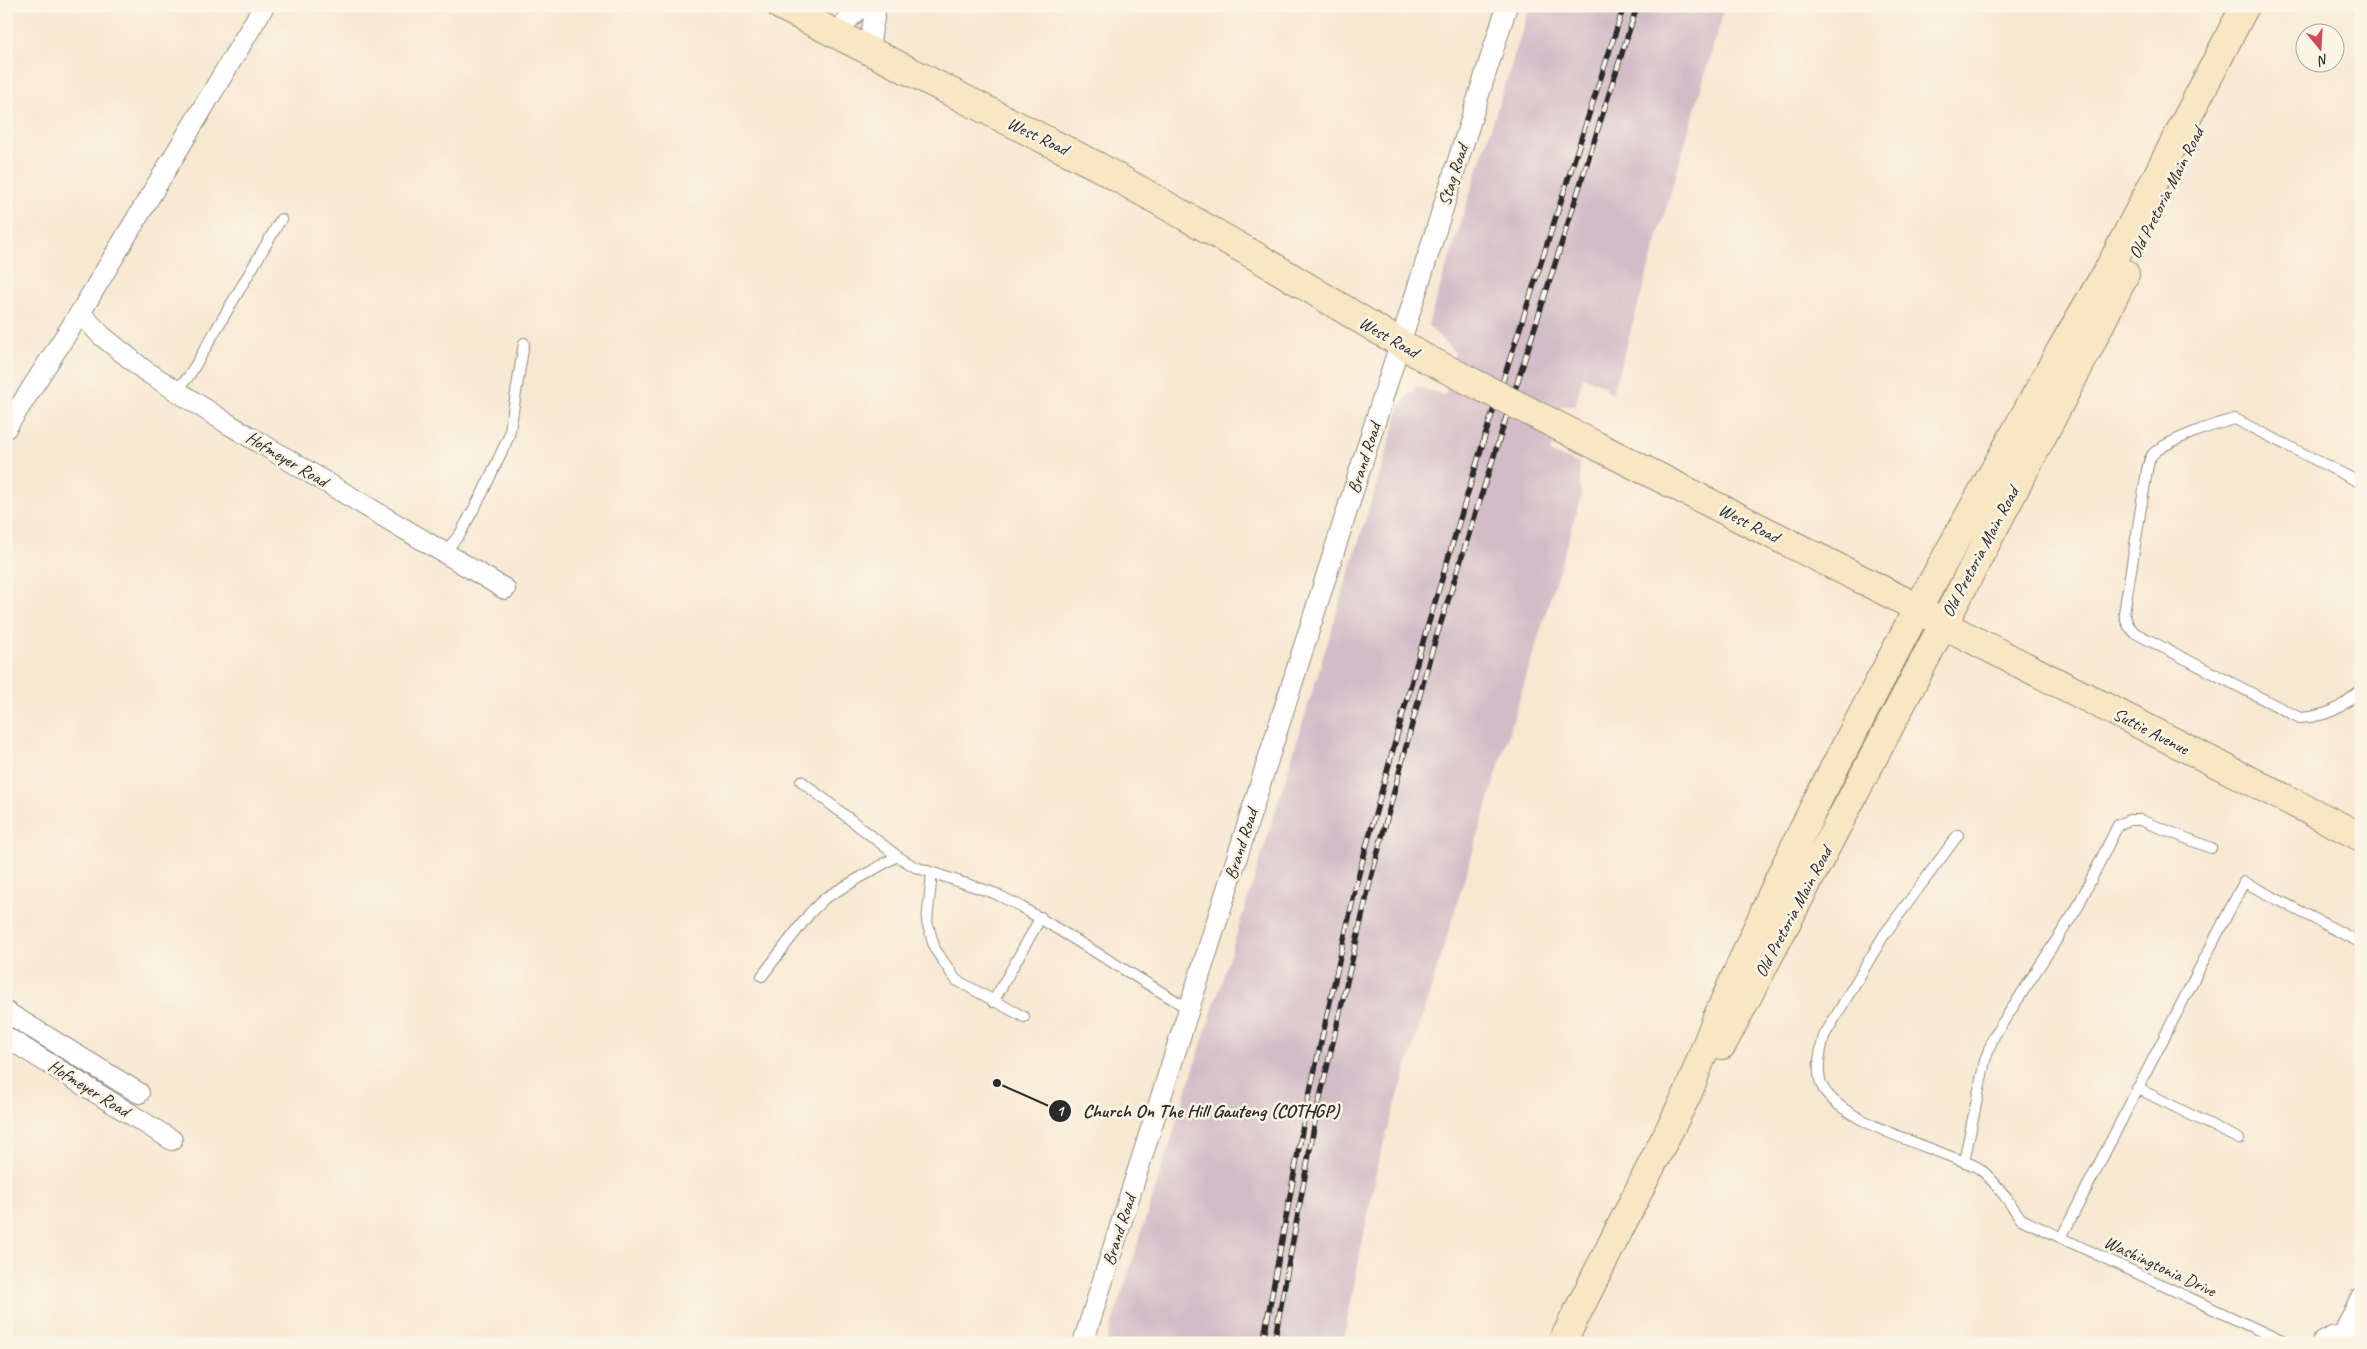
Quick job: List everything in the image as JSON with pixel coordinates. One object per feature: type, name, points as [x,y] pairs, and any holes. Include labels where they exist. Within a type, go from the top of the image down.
[{"type":"main road","name":"West Road","points":[[780,6],[1097,166],[1260,258],[1411,350],[1918,608],[1942,624]]},
{"type":"main road","name":"Old Pretoria Main Road","points":[[1562,1343],[1688,1093],[1716,1020],[1780,875],[1918,608],[2062,348],[2111,265],[2245,6]]},
{"type":"main road","name":"Old Pretoria Main Road","points":[[1688,1093],[1726,1039],[1942,624],[2086,353],[2262,6]]},
{"type":"main road","name":"Suttie Avenue","points":[[1942,624],[2361,837]]},
{"type":"street","points":[[6,428],[80,313],[264,6]]},
{"type":"street","points":[[835,34],[861,6]]},
{"type":"street","points":[[868,52],[876,6]]},
{"type":"street","name":"Stag Road","points":[[1411,350],[1507,6]]},
{"type":"street","name":"Hofmeyer Road","points":[[80,313],[123,355],[176,391],[506,589]]},
{"type":"street","name":"Brand Road","points":[[1083,1343],[1189,1009],[1411,350]]},
{"type":"street","name":"Hofmeyer Road","points":[[6,1012],[139,1093]]},
{"type":"street","name":"Hofmeyer Road","points":[[6,1037],[172,1140]]},
{"type":"street","points":[[2322,1343],[2330,1337],[2352,1337],[2361,1297]]},
{"type":"lane","points":[[176,391],[189,376],[282,219]]},
{"type":"lane","points":[[444,553],[460,534],[483,492],[509,436],[524,342]]},
{"type":"lane","points":[[2361,483],[2235,420],[2217,423],[2159,449],[2151,456],[2146,476],[2124,613],[2128,625],[2135,634],[2300,718],[2321,716],[2339,708],[2361,689]]},
{"type":"lane","points":[[801,781],[897,856],[916,867],[994,894],[1041,917],[1189,1009]]},
{"type":"lane","points":[[1958,835],[1884,935],[1824,1036],[1819,1055],[1820,1077],[1828,1095],[1846,1110],[1864,1121],[1964,1162],[1985,1060],[1994,1036],[2076,910],[2118,825],[2129,820],[2140,820],[2210,848]]},
{"type":"lane","points":[[762,976],[810,913],[825,898],[897,856]]},
{"type":"lane","points":[[932,872],[927,922],[935,949],[956,980],[1024,1017]]},
{"type":"lane","points":[[2061,1238],[2244,882],[2361,943]]},
{"type":"lane","points":[[994,1002],[1041,917]]},
{"type":"lane","points":[[2137,1088],[2239,1139]]},
{"type":"lane","name":"Washingtonia Drive","points":[[1964,1162],[1979,1168],[1995,1184],[2020,1219],[2286,1343]]},
{"type":"shaded area","points":[[1530,6],[1725,6],[1612,395],[1603,385],[1583,377],[1575,406],[1561,406],[1550,453],[1579,463],[1581,498],[1378,1162],[1343,1343],[1106,1343],[1258,867],[1401,405],[1416,386],[1445,395],[1455,353],[1428,325]]},
{"type":"railway","points":[[1263,1343],[1306,1109],[1358,877],[1419,655],[1485,436],[1624,6]]},
{"type":"railway","points":[[1274,1343],[1317,1111],[1371,878],[1430,657],[1637,6]]},
{"type":"place","name":"Church On The Hill Gauteng (COTHGP)","points":[[997,1083]]}]
